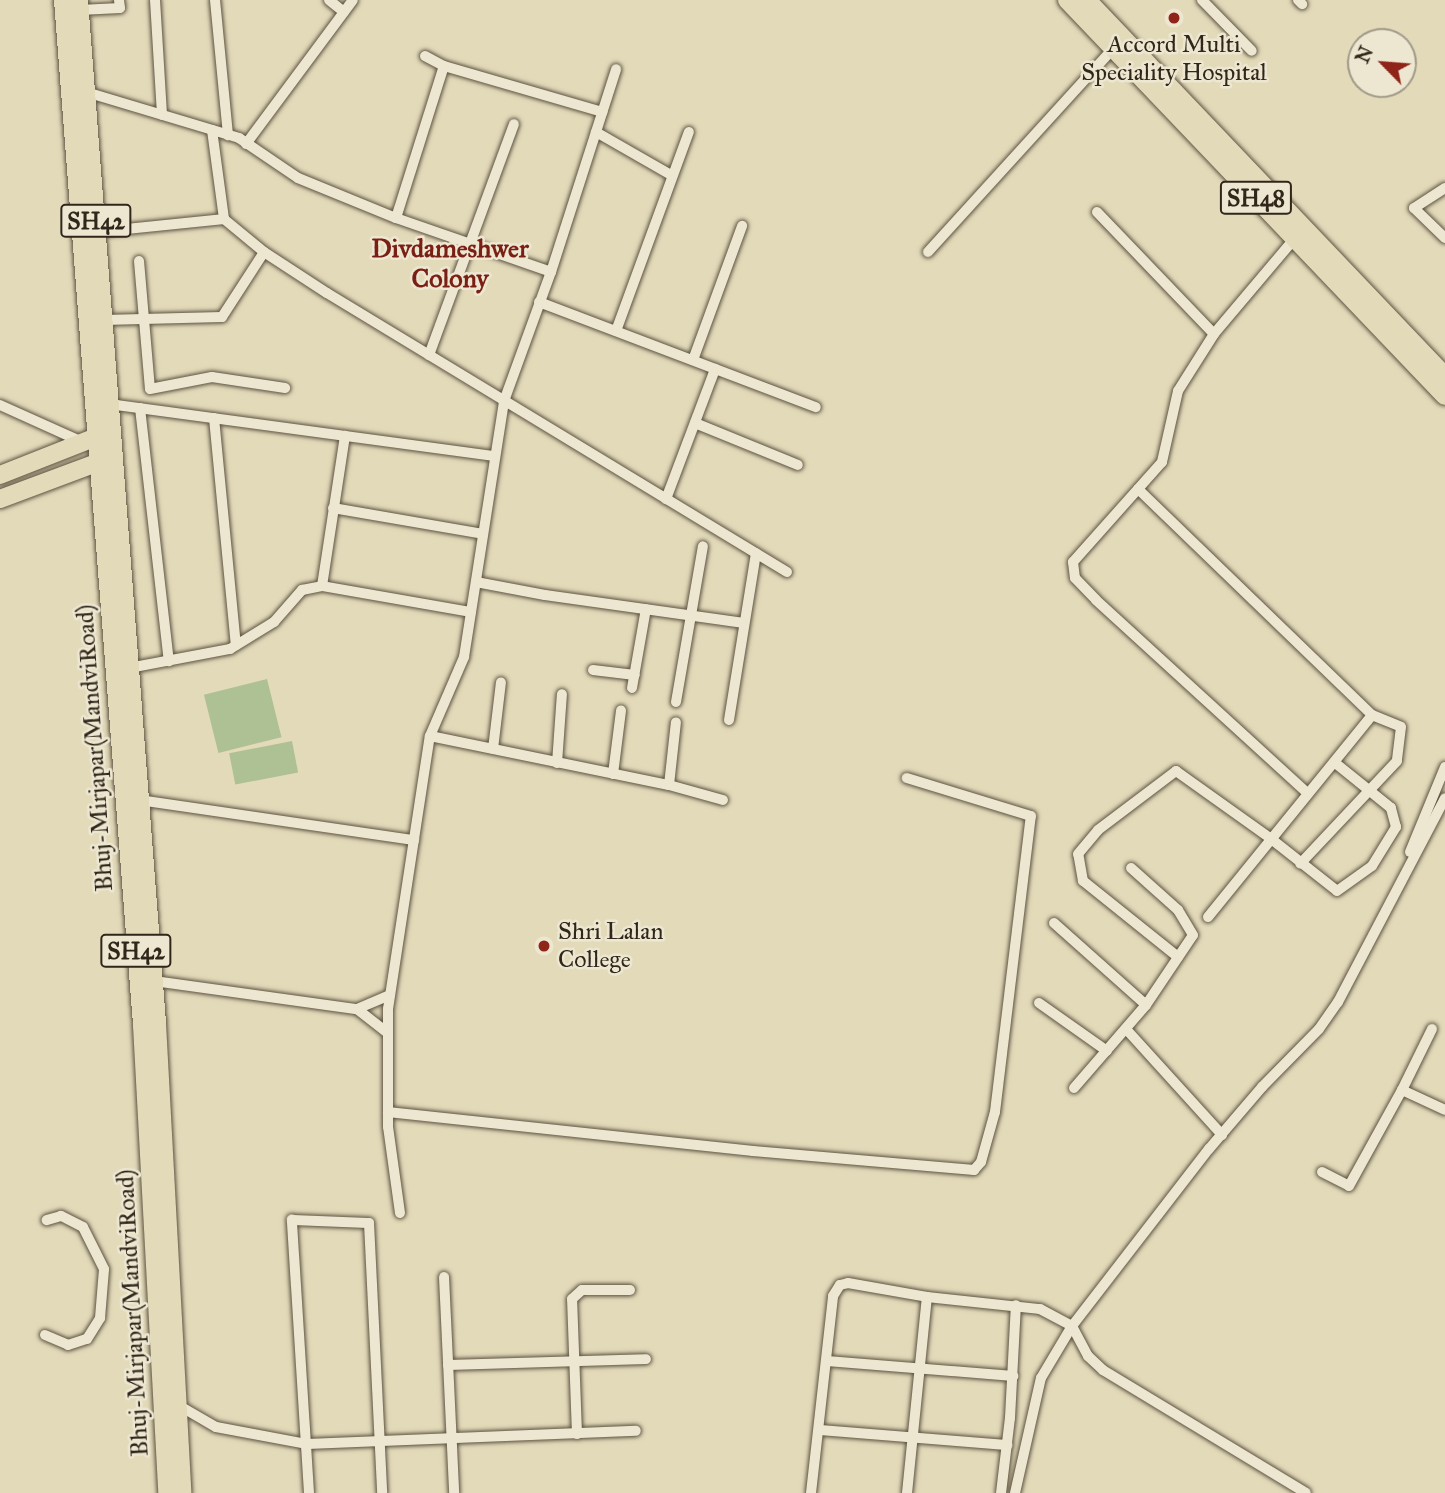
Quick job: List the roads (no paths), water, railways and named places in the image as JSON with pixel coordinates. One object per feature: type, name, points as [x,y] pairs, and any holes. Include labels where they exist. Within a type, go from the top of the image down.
[{"type":"main road","name":"Bhuj-Mirjapar(MandviRoad)","points":[[63,0],[96,437],[105,459],[129,668],[154,981],[182,1493]]},
{"type":"main road","name":"SH48","points":[[1068,0],[1445,396]]},
{"type":"main road","name":"SH48","points":[[1087,0],[1445,376]]},
{"type":"main road","name":"Bhuj-Mirjapar(MandviRoad)","points":[[79,5],[109,404],[96,437]]},
{"type":"main road","points":[[0,475],[96,437]]},
{"type":"main road","name":"Bhuj-Mirjapar(MandviRoad)","points":[[105,459],[142,1025],[167,1493]]},
{"type":"main road","points":[[0,499],[105,459]]},
{"type":"street","points":[[79,5],[120,8],[119,0]]},
{"type":"street","points":[[155,0],[162,116]]},
{"type":"street","points":[[215,0],[228,135]]},
{"type":"street","points":[[329,0],[344,12]]},
{"type":"street","points":[[246,144],[353,0]]},
{"type":"street","points":[[1202,0],[1252,51]]},
{"type":"street","points":[[929,252],[1113,49]]},
{"type":"street","points":[[425,56],[444,66],[602,113]]},
{"type":"street","points":[[396,218],[444,66]]},
{"type":"street","points":[[400,1213],[388,1112],[390,995],[430,736],[464,657],[504,401],[551,272],[616,69]]},
{"type":"street","points":[[86,92],[228,135],[298,178],[396,218],[551,272]]},
{"type":"street","points":[[429,355],[514,124]]},
{"type":"street","points":[[212,130],[223,219],[264,252],[787,572]]},
{"type":"street","points":[[596,132],[671,175]]},
{"type":"street","points":[[616,331],[689,132]]},
{"type":"street","points":[[1445,188],[1414,208],[1445,238]]},
{"type":"street","points":[[1097,212],[1214,334]]},
{"type":"street","points":[[97,232],[223,219]]},
{"type":"street","points":[[693,360],[742,226]]},
{"type":"street","points":[[1295,238],[1214,334],[1178,391],[1162,463],[1073,562],[1075,578],[1096,600],[1307,793]]},
{"type":"street","points":[[103,320],[222,317],[264,252]]},
{"type":"street","points":[[139,261],[150,389],[212,377],[285,388]]},
{"type":"street","points":[[539,302],[816,408]]},
{"type":"street","points":[[666,499],[715,369]]},
{"type":"street","points":[[109,404],[495,456]]},
{"type":"street","points":[[0,405],[96,437]]},
{"type":"street","points":[[140,408],[169,661]]},
{"type":"street","points":[[214,418],[236,645]]},
{"type":"street","points":[[695,423],[798,465]]},
{"type":"street","points":[[322,586],[345,436]]},
{"type":"street","points":[[1138,489],[1372,715],[1401,727],[1397,761],[1300,863]]},
{"type":"street","points":[[333,508],[483,534]]},
{"type":"street","points":[[676,702],[703,546]]},
{"type":"street","points":[[729,720],[756,553]]},
{"type":"street","points":[[476,582],[744,623]]},
{"type":"street","points":[[129,668],[236,645],[274,622],[302,590],[322,586],[471,612]]},
{"type":"street","points":[[632,688],[646,609]]},
{"type":"street","points":[[593,670],[635,675]]},
{"type":"street","points":[[493,749],[502,682]]},
{"type":"street","points":[[557,763],[562,694]]},
{"type":"street","points":[[613,774],[621,711]]},
{"type":"street","points":[[1208,917],[1372,715]]},
{"type":"street","points":[[669,785],[676,722]]},
{"type":"street","points":[[430,736],[669,785],[723,800]]},
{"type":"street","points":[[1178,957],[1083,881],[1078,854],[1098,830],[1176,771],[1270,838],[1337,891],[1372,866],[1396,827],[1391,808],[1371,788],[1334,762]]},
{"type":"street","points":[[1384,917],[1445,767]]},
{"type":"street","points":[[388,1112],[753,1151],[974,1170],[981,1162],[995,1112],[1031,816],[907,778]]},
{"type":"street","points":[[1015,1493],[1041,1378],[1072,1326],[1222,1135],[1262,1087],[1319,1029],[1338,1002],[1445,797]]},
{"type":"street","points":[[139,800],[414,840]]},
{"type":"street","points":[[1074,1088],[1146,1006],[1193,935],[1178,910],[1131,868]]},
{"type":"street","points":[[1054,923],[1146,1006]]},
{"type":"street","points":[[154,981],[358,1009],[388,1033]]},
{"type":"street","points":[[358,1009],[390,995]]},
{"type":"street","points":[[1039,1003],[1107,1051]]},
{"type":"street","points":[[1126,1028],[1222,1135]]},
{"type":"street","points":[[1322,1172],[1349,1186],[1432,1029]]},
{"type":"street","points":[[1402,1090],[1445,1110]]},
{"type":"street","points":[[45,1335],[68,1345],[88,1339],[100,1318],[104,1269],[83,1227],[61,1216],[47,1220]]},
{"type":"street","points":[[309,1493],[292,1220],[369,1223],[382,1493]]},
{"type":"street","points":[[444,1277],[454,1493]]},
{"type":"street","points":[[811,1493],[833,1296],[839,1285],[848,1283],[927,1297],[1040,1309],[1072,1326],[1087,1356],[1102,1370],[1306,1493]]},
{"type":"street","points":[[577,1434],[572,1299],[582,1290],[630,1290]]},
{"type":"street","points":[[907,1493],[927,1297]]},
{"type":"street","points":[[1001,1493],[1013,1376],[1016,1305]]},
{"type":"street","points":[[449,1365],[646,1359]]},
{"type":"street","points":[[827,1361],[1013,1376]]},
{"type":"street","points":[[178,1405],[216,1427],[307,1444],[636,1432]]},
{"type":"street","points":[[819,1430],[1007,1445]]},
{"type":"place","name":"Accord Multi Speciality Hospital","points":[[1174,18]]},
{"type":"place","name":"Shri Lalan College","points":[[544,946]]},
{"type":"district","name":"Divdameshwer Colony","points":[[450,264]]}]
